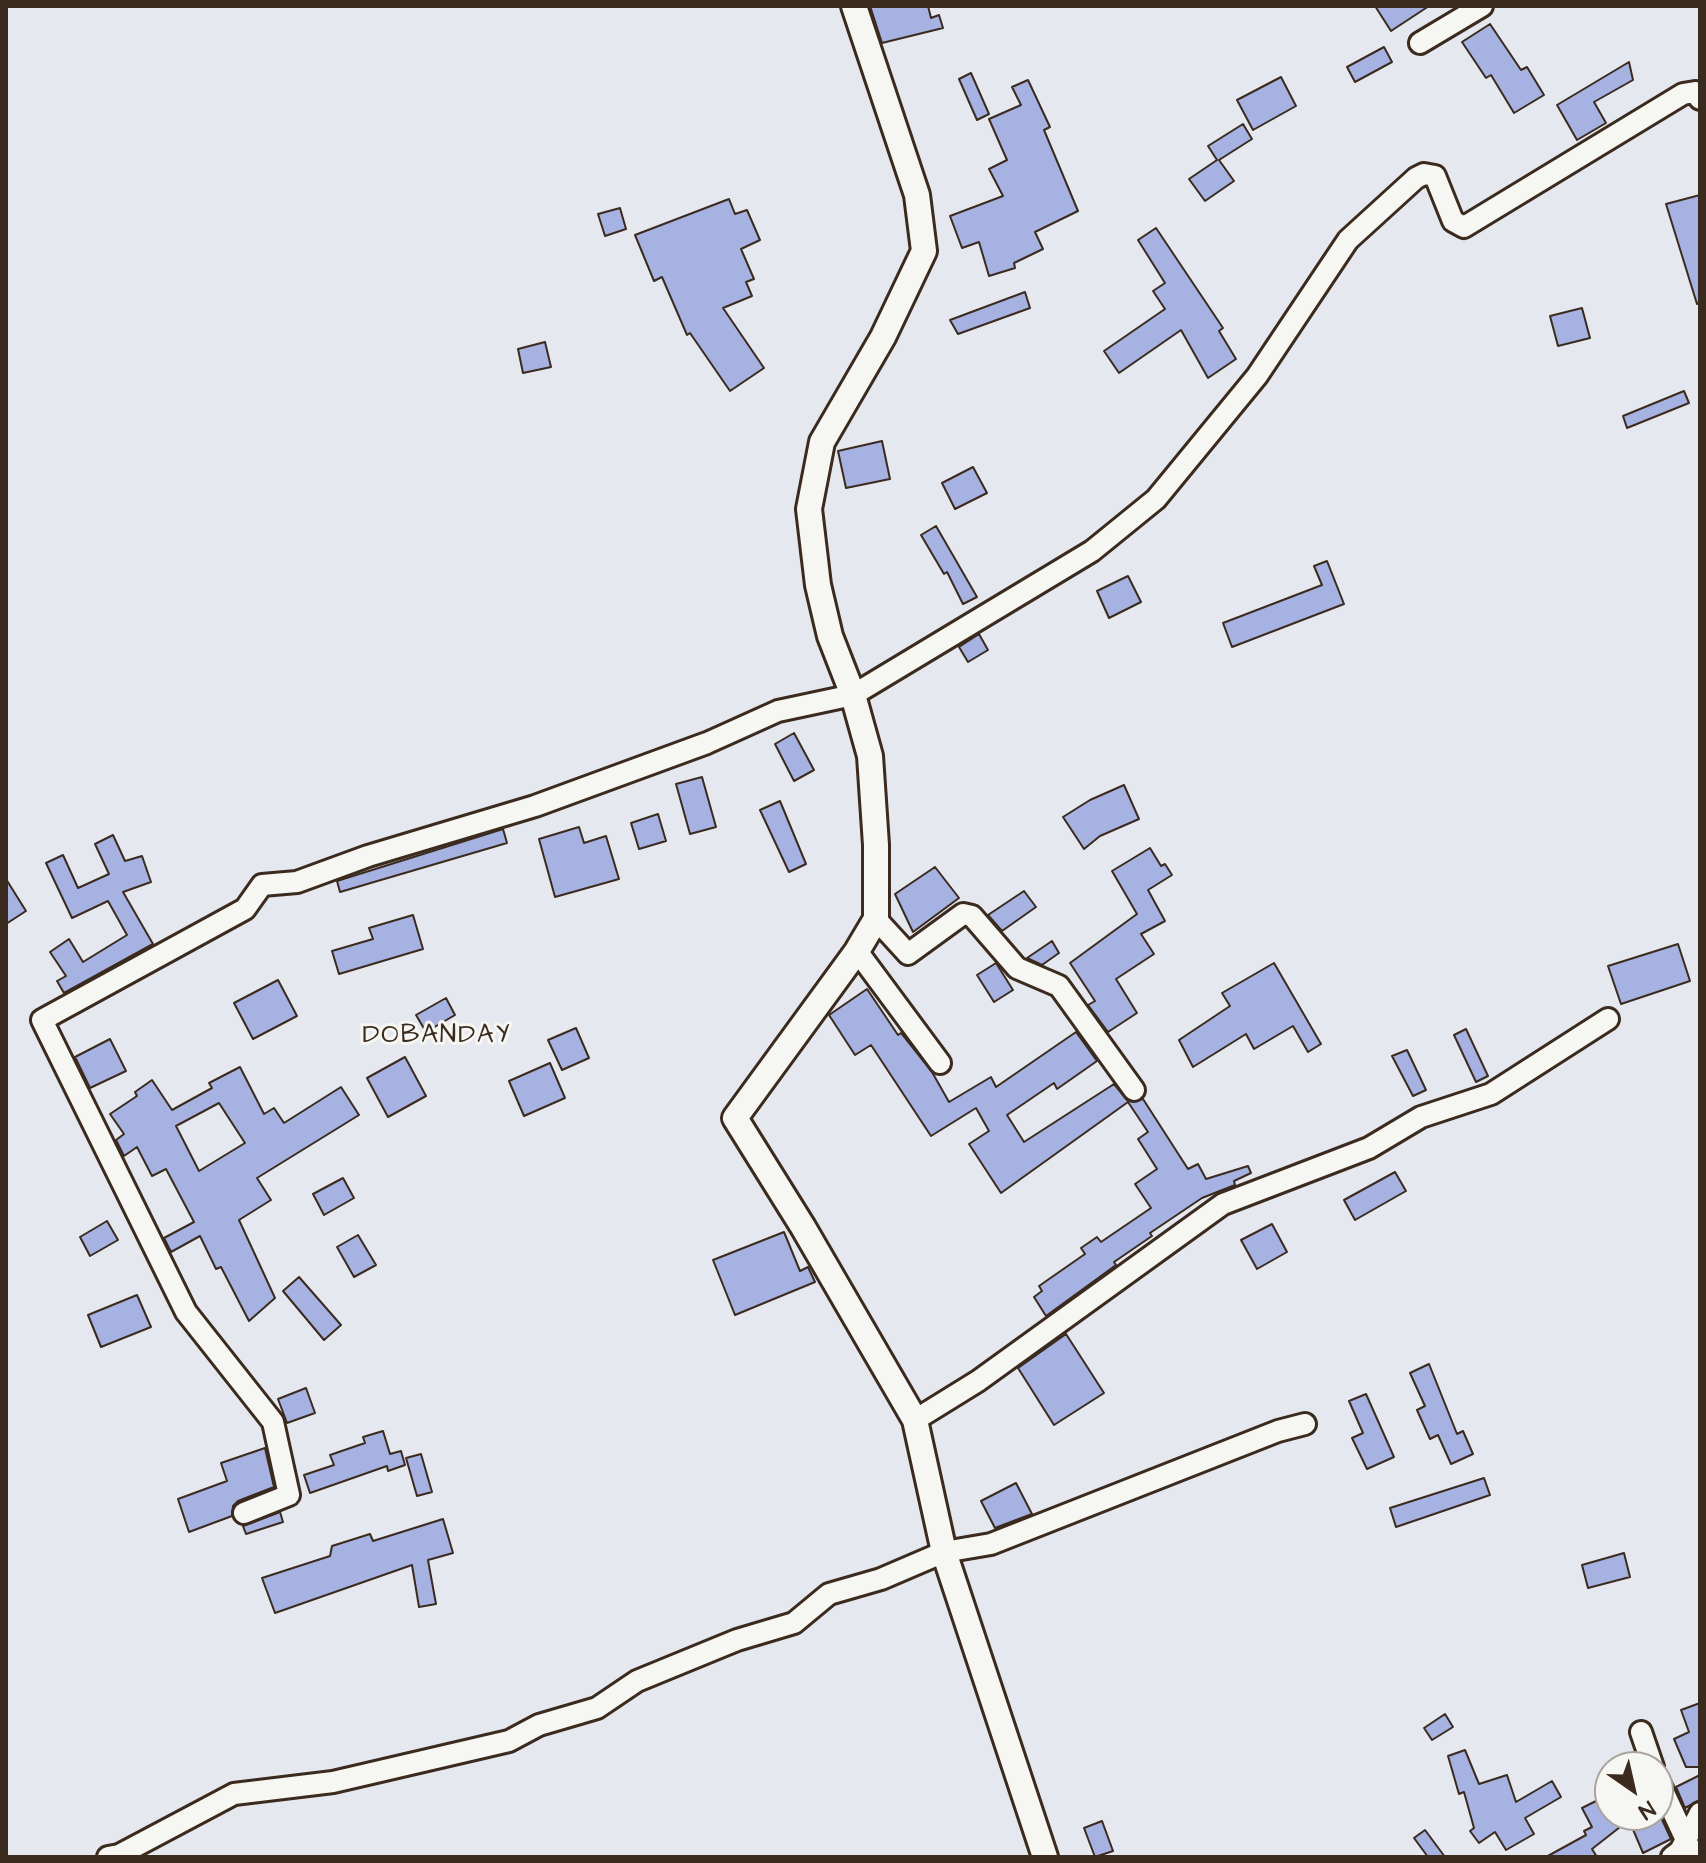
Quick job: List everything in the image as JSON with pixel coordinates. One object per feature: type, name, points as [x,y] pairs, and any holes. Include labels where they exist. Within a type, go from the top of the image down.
[{"type":"street","points":[[854,6],[917,195],[924,251],[883,337],[822,442],[809,509],[821,598],[830,636],[853,695],[870,756],[876,845],[876,919],[857,951],[735,1118],[803,1227],[915,1420],[944,1552],[1045,1857]]},
{"type":"street","points":[[1420,43],[1482,6]]},
{"type":"street","points":[[244,1513],[289,1495],[273,1422],[186,1312],[42,1020],[245,909],[262,885],[297,882],[368,856],[535,806],[707,743],[778,711],[853,695],[1092,551],[1156,499],[1257,376],[1348,240],[1416,178],[1424,174],[1435,176],[1453,221],[1464,227],[1683,94],[1695,92],[1700,99]]},
{"type":"street","points":[[876,919],[908,954],[963,914],[972,916],[1017,968],[1059,986],[1134,1090]]},
{"type":"street","points":[[857,951],[940,1063]]},
{"type":"street","points":[[915,1420],[978,1381],[1223,1204],[1369,1148],[1421,1117],[1491,1094],[1608,1019]]},
{"type":"street","points":[[108,1857],[119,1855],[234,1794],[333,1782],[509,1741],[539,1725],[597,1708],[637,1681],[737,1640],[794,1623],[829,1594],[881,1579],[944,1552],[991,1544],[1278,1431],[1305,1424]]},
{"type":"street","points":[[1641,1732],[1648,1751]]},
{"type":"street","points":[[1689,1849],[1700,1813]]},
{"type":"street","points":[[1674,1816],[1689,1849]]},
{"type":"street","points":[[1672,1857],[1689,1849]]},
{"type":"building","points":[[870,6],[928,6],[931,18],[939,15],[943,28],[882,43]]},
{"type":"building","points":[[1375,6],[1429,6],[1391,31]]},
{"type":"building","points":[[1490,24],[1521,70],[1527,67],[1544,95],[1514,113],[1491,75],[1486,78],[1462,42]]},
{"type":"building","points":[[1384,47],[1392,62],[1355,82],[1347,67]]},
{"type":"building","points":[[1629,62],[1633,80],[1594,102],[1606,123],[1577,140],[1557,105]]},
{"type":"building","points":[[971,73],[989,114],[977,120],[959,79]]},
{"type":"building","points":[[1281,77],[1296,106],[1253,130],[1237,100]]},
{"type":"building","points":[[1028,80],[1050,127],[1044,130],[1078,211],[1035,232],[1043,249],[1014,263],[1015,268],[989,276],[979,242],[962,248],[950,216],[1003,196],[989,169],[1007,160],[989,119],[1021,105],[1012,87]]},
{"type":"building","points":[[1243,124],[1252,139],[1219,160],[1234,181],[1205,201],[1189,179],[1217,160],[1208,146]]},
{"type":"building","points":[[1700,195],[1700,303],[1697,304],[1666,204]]},
{"type":"building","points":[[729,199],[735,214],[747,210],[760,240],[741,249],[754,279],[746,282],[752,296],[723,308],[764,368],[730,391],[690,333],[687,335],[662,277],[654,281],[635,235]]},
{"type":"building","points":[[620,208],[626,229],[605,236],[598,214]]},
{"type":"building","points":[[1156,228],[1223,328],[1219,331],[1236,359],[1208,378],[1181,330],[1119,373],[1104,351],[1165,309],[1153,291],[1165,283],[1138,240]]},
{"type":"building","points":[[1025,292],[1030,308],[958,334],[950,320]]},
{"type":"building","points":[[1582,308],[1590,338],[1558,346],[1550,316]]},
{"type":"building","points":[[545,342],[551,367],[523,373],[518,349]]},
{"type":"building","points":[[1684,391],[1689,403],[1627,428],[1623,416]]},
{"type":"building","points":[[882,441],[890,479],[846,488],[838,451]]},
{"type":"building","points":[[973,467],[987,493],[955,509],[942,483]]},
{"type":"building","points":[[936,526],[977,597],[963,604],[947,572],[944,574],[921,535]]},
{"type":"building","points":[[1327,561],[1344,604],[1232,647],[1223,623],[1322,585],[1314,566]]},
{"type":"building","points":[[1128,576],[1141,602],[1109,618],[1097,591]]},
{"type":"building","points":[[979,634],[988,650],[968,662],[959,647]]},
{"type":"building","points":[[794,733],[814,770],[794,781],[775,744]]},
{"type":"building","points":[[702,777],[716,827],[690,834],[676,784]]},
{"type":"building","points":[[1124,785],[1139,819],[1100,836],[1084,849],[1063,817],[1090,800]]},
{"type":"building","points":[[780,801],[806,864],[789,872],[760,810]]},
{"type":"building","points":[[658,814],[666,841],[639,849],[631,823]]},
{"type":"building","points":[[579,827],[584,843],[606,836],[619,879],[555,897],[539,839]]},
{"type":"building","points":[[503,829],[507,843],[340,892],[337,881]]},
{"type":"building","points":[[113,835],[125,861],[142,856],[151,882],[123,892],[153,944],[64,993],[57,981],[66,976],[50,952],[69,939],[83,962],[127,935],[108,901],[72,918],[46,863],[63,855],[78,888],[109,874],[95,844]]},
{"type":"building","points":[[1150,848],[1161,866],[1165,864],[1172,875],[1148,890],[1165,921],[1141,934],[1154,954],[1116,979],[1137,1013],[1108,1032],[1088,1005],[1095,1001],[1070,963],[1137,914],[1112,871]]},
{"type":"building","points":[[935,867],[959,898],[913,932],[895,894]]},
{"type":"building","points":[[6,879],[26,911],[6,924]]},
{"type":"building","points":[[1024,891],[1036,907],[1002,931],[988,915]]},
{"type":"building","points":[[413,915],[423,949],[339,974],[332,951],[373,939],[369,928]]},
{"type":"building","points":[[1052,941],[1059,953],[1042,965],[1027,958]]},
{"type":"building","points":[[1678,944],[1690,981],[1621,1004],[1608,966]]},
{"type":"building","points":[[996,963],[1013,990],[994,1002],[977,975]]},
{"type":"building","points":[[1274,963],[1321,1044],[1308,1052],[1293,1026],[1254,1049],[1246,1034],[1193,1067],[1179,1040],[1230,1006],[1222,993]]},
{"type":"building","points":[[278,980],[297,1016],[253,1039],[234,1003]]},
{"type":"building","points":[[867,989],[898,1035],[901,1033],[932,1072],[949,1102],[991,1077],[996,1087],[1076,1032],[1097,1061],[1057,1089],[1054,1083],[1007,1115],[1024,1142],[1114,1084],[1128,1101],[1143,1099],[1188,1169],[1198,1164],[1206,1179],[1248,1166],[1251,1173],[1234,1181],[1235,1185],[1202,1198],[1150,1233],[1152,1236],[1114,1262],[1116,1265],[1046,1316],[1034,1297],[1042,1291],[1039,1286],[1085,1254],[1081,1248],[1097,1237],[1101,1242],[1151,1208],[1135,1184],[1157,1169],[1138,1139],[1148,1132],[1128,1102],[1001,1193],[969,1144],[989,1131],[976,1108],[931,1136],[871,1045],[855,1055],[829,1015]]},
{"type":"building","points":[[446,998],[455,1015],[426,1032],[416,1015]]},
{"type":"building","points":[[576,1028],[589,1058],[562,1070],[548,1040]]},
{"type":"building","points":[[1466,1029],[1488,1076],[1476,1082],[1454,1035]]},
{"type":"building","points":[[110,1039],[126,1071],[90,1088],[75,1057]]},
{"type":"building","points":[[1407,1050],[1426,1090],[1413,1096],[1392,1056]]},
{"type":"building","points":[[405,1057],[426,1096],[388,1117],[367,1078]]},
{"type":"building","points":[[550,1063],[565,1098],[524,1116],[509,1081]]},
{"type":"building","points":[[240,1067],[264,1114],[274,1108],[284,1123],[341,1087],[359,1115],[257,1178],[271,1200],[239,1220],[275,1298],[249,1321],[221,1267],[216,1269],[200,1236],[171,1252],[164,1238],[194,1222],[166,1169],[152,1176],[137,1147],[124,1156],[116,1140],[124,1134],[110,1114],[137,1096],[135,1092],[152,1080],[172,1110],[212,1088],[209,1083]],"holes":[[[219,1103],[245,1143],[199,1171],[176,1126]]]},
{"type":"building","points":[[1395,1172],[1406,1191],[1355,1220],[1344,1200]]},
{"type":"building","points":[[343,1178],[354,1198],[324,1215],[313,1194]]},
{"type":"building","points":[[107,1221],[118,1240],[90,1256],[80,1237]]},
{"type":"building","points":[[1272,1224],[1287,1252],[1257,1269],[1241,1240]]},
{"type":"building","points":[[784,1232],[800,1271],[808,1267],[815,1282],[735,1315],[713,1260]]},
{"type":"building","points":[[358,1235],[376,1265],[354,1277],[337,1247]]},
{"type":"building","points":[[299,1277],[341,1325],[324,1340],[283,1291]]},
{"type":"building","points":[[137,1295],[151,1327],[101,1347],[88,1315]]},
{"type":"building","points":[[1066,1334],[1104,1393],[1054,1425],[1018,1368]]},
{"type":"building","points":[[1429,1364],[1457,1434],[1463,1431],[1473,1454],[1451,1464],[1438,1435],[1430,1439],[1417,1410],[1425,1406],[1410,1373]]},
{"type":"building","points":[[306,1388],[315,1413],[287,1423],[278,1399]]},
{"type":"building","points":[[1366,1394],[1394,1457],[1367,1469],[1352,1438],[1363,1433],[1349,1401]]},
{"type":"building","points":[[383,1431],[390,1454],[401,1451],[405,1465],[388,1471],[387,1466],[310,1493],[304,1475],[334,1465],[330,1455],[365,1443],[363,1437]]},
{"type":"building","points":[[265,1448],[274,1487],[238,1501],[233,1506],[232,1516],[189,1532],[178,1499],[227,1481],[221,1463]]},
{"type":"building","points":[[421,1454],[432,1492],[417,1496],[406,1458]]},
{"type":"building","points":[[1484,1478],[1490,1495],[1396,1527],[1390,1508]]},
{"type":"building","points":[[1016,1483],[1032,1514],[995,1528],[981,1501]]},
{"type":"building","points":[[280,1512],[283,1522],[246,1534],[243,1526]]},
{"type":"building","points":[[443,1519],[453,1553],[428,1560],[436,1604],[419,1607],[412,1565],[275,1613],[262,1578],[330,1556],[332,1546],[370,1534],[373,1541]]},
{"type":"building","points":[[1624,1553],[1630,1577],[1588,1588],[1582,1565]]},
{"type":"building","points":[[1700,1703],[1700,1767],[1686,1767],[1674,1739],[1689,1732],[1681,1710]]},
{"type":"building","points":[[1445,1714],[1453,1727],[1432,1740],[1424,1728]]},
{"type":"building","points":[[1465,1750],[1479,1784],[1507,1775],[1516,1802],[1552,1781],[1561,1797],[1525,1818],[1534,1834],[1506,1850],[1495,1832],[1479,1843],[1470,1831],[1474,1828],[1464,1792],[1459,1794],[1448,1756]]},
{"type":"building","points":[[1700,1775],[1700,1800],[1685,1808],[1676,1787]]},
{"type":"building","points":[[1594,1802],[1594,1831],[1615,1831],[1592,1849],[1597,1857],[1546,1857],[1586,1835],[1584,1831],[1592,1827],[1582,1808]]},
{"type":"building","points":[[1102,1821],[1113,1851],[1095,1857],[1084,1828]]},
{"type":"building","points":[[1425,1830],[1445,1857],[1428,1857],[1414,1838]]},
{"type":"building","points":[[1634,1831],[1667,1831],[1671,1839],[1643,1853]]},
{"type":"district","name":"DOBANDAY","points":[[437,1037]]}]
